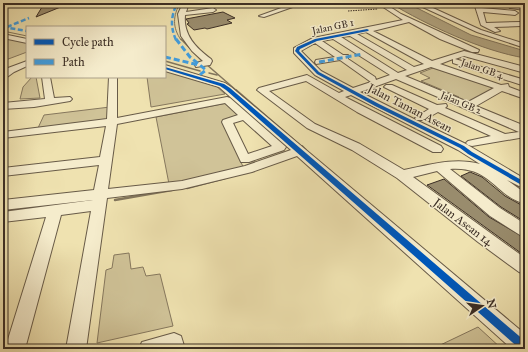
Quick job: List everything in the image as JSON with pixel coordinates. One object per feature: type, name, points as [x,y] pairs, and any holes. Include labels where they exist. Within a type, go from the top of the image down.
[{"type":"street","points":[[44,4],[64,3]]},
{"type":"street","points":[[186,3],[181,14],[182,29],[187,39],[200,56],[208,61],[199,65]]},
{"type":"street","points":[[262,16],[301,3]]},
{"type":"street","points":[[380,3],[388,9],[468,48],[525,65]]},
{"type":"street","points":[[416,3],[479,31],[525,46]]},
{"type":"street","points":[[494,3],[503,25]]},
{"type":"street","points":[[477,6],[497,12],[525,4]]},
{"type":"street","points":[[477,6],[484,25],[525,42]]},
{"type":"street","points":[[514,7],[525,8]]},
{"type":"street","points":[[484,25],[523,25],[514,7]]},
{"type":"street","points":[[181,14],[213,10]]},
{"type":"street","name":"Jalan GB 1","points":[[304,46],[316,40],[352,34],[410,20]]},
{"type":"street","name":"Jalan GB 4","points":[[367,30],[431,64],[525,96]]},
{"type":"street","points":[[416,32],[465,53],[525,70]]},
{"type":"street","points":[[352,34],[413,70]]},
{"type":"street","points":[[3,36],[26,41]]},
{"type":"street","name":"Jalan GB 2","points":[[335,37],[397,76],[525,130]]},
{"type":"street","points":[[316,40],[372,79]]},
{"type":"street","name":"Jalan Taman Asean","points":[[467,145],[315,70],[297,51],[298,48],[304,46],[324,68],[357,90],[420,118],[467,145],[470,153],[525,185]]},
{"type":"street","points":[[338,96],[465,53]]},
{"type":"street","points":[[319,62],[363,54]]},
{"type":"street","points":[[456,62],[525,83]]},
{"type":"street","points":[[4,74],[26,63]]},
{"type":"street","points":[[166,68],[222,85],[525,347]]},
{"type":"street","points":[[46,78],[50,102]]},
{"type":"street","points":[[76,349],[112,119],[113,78]]},
{"type":"street","name":"Jalan Asean 14","points":[[338,96],[307,78],[262,90],[311,126],[356,147],[402,175],[484,238],[525,267]]},
{"type":"street","points":[[468,106],[502,88],[513,79]]},
{"type":"street","points":[[389,87],[504,138]]},
{"type":"street","points":[[112,119],[233,94]]},
{"type":"street","points":[[338,96],[361,110],[437,149]]},
{"type":"street","points":[[3,106],[67,99]]},
{"type":"street","points":[[3,135],[227,100],[280,147],[245,159],[227,122],[245,116]]},
{"type":"street","points":[[420,118],[454,100]]},
{"type":"street","points":[[467,145],[525,134]]},
{"type":"street","points":[[4,216],[218,178],[300,151]]},
{"type":"street","points":[[3,172],[106,160]]},
{"type":"street","points":[[402,175],[439,167],[471,165],[480,169],[525,199]]},
{"type":"street","points":[[439,167],[496,212],[525,231]]},
{"type":"street","points":[[4,216],[56,211],[100,200]]},
{"type":"street","points":[[15,349],[56,211]]},
{"type":"street","points":[[149,349],[175,346]]},
{"type":"path","points":[[348,11],[388,9]]},
{"type":"shaded area","points":[[390,3],[407,3],[471,35],[525,51],[525,58],[491,50],[455,36]]},
{"type":"shaded area","points":[[3,37],[26,42],[26,52],[3,61]]},
{"type":"shaded area","points":[[437,68],[496,88],[469,103],[458,98],[459,97],[421,81],[430,78],[420,73]]},
{"type":"shaded area","points":[[166,70],[215,85],[225,94],[151,107],[147,78],[166,78]]},
{"type":"shaded area","points":[[31,78],[36,78],[40,98],[20,99],[23,87]]},
{"type":"shaded area","points":[[227,103],[240,116],[223,121],[244,169],[169,184],[156,117]]},
{"type":"shaded area","points":[[110,107],[108,120],[38,128],[44,115]]},
{"type":"shaded area","points":[[129,253],[131,269],[143,267],[146,276],[160,274],[173,326],[97,343],[106,270],[112,268],[114,255]]},
{"type":"shaded area","points":[[478,327],[502,349],[432,349]]},
{"type":"building","points":[[63,6],[36,17],[42,7]]},
{"type":"building","points":[[223,12],[235,18],[227,20],[232,23],[207,29],[194,30],[187,24],[189,23],[186,19]]},
{"type":"building","points":[[470,172],[482,177],[505,196],[525,207],[525,222],[501,207],[461,176]]},
{"type":"building","points":[[444,179],[489,217],[525,238],[525,256],[427,185]]},
{"type":"waterway","points":[[180,3],[174,22],[176,31],[181,40]]},
{"type":"waterway","points":[[3,31],[26,36]]},
{"type":"waterway","points":[[181,39],[203,62]]},
{"type":"waterway","points":[[166,61],[200,71]]},
{"type":"waterway","points":[[206,64],[237,91]]},
{"type":"waterway","points":[[209,73],[217,75]]},
{"type":"waterway","points":[[236,90],[295,141]]},
{"type":"waterway","points":[[302,146],[306,150]]},
{"type":"waterway","points":[[187,188],[225,178]]},
{"type":"waterway","points":[[115,200],[172,190]]},
{"type":"waterway","points":[[3,210],[54,205]]},
{"type":"marked path","points":[[177,3],[172,13],[171,23],[173,32],[183,49],[206,70],[197,77]]},
{"type":"marked path","points":[[7,27],[29,18]]},
{"type":"marked path","points":[[3,27],[26,31]]},
{"type":"marked path","points":[[319,62],[363,54]]},
{"type":"marked path","points":[[166,57],[199,65]]},
{"type":"cycle path","points":[[367,30],[316,40],[298,48],[297,51],[318,73],[377,105],[462,147],[525,185]]},
{"type":"cycle path","points":[[166,68],[222,85],[228,89],[525,347]]}]
